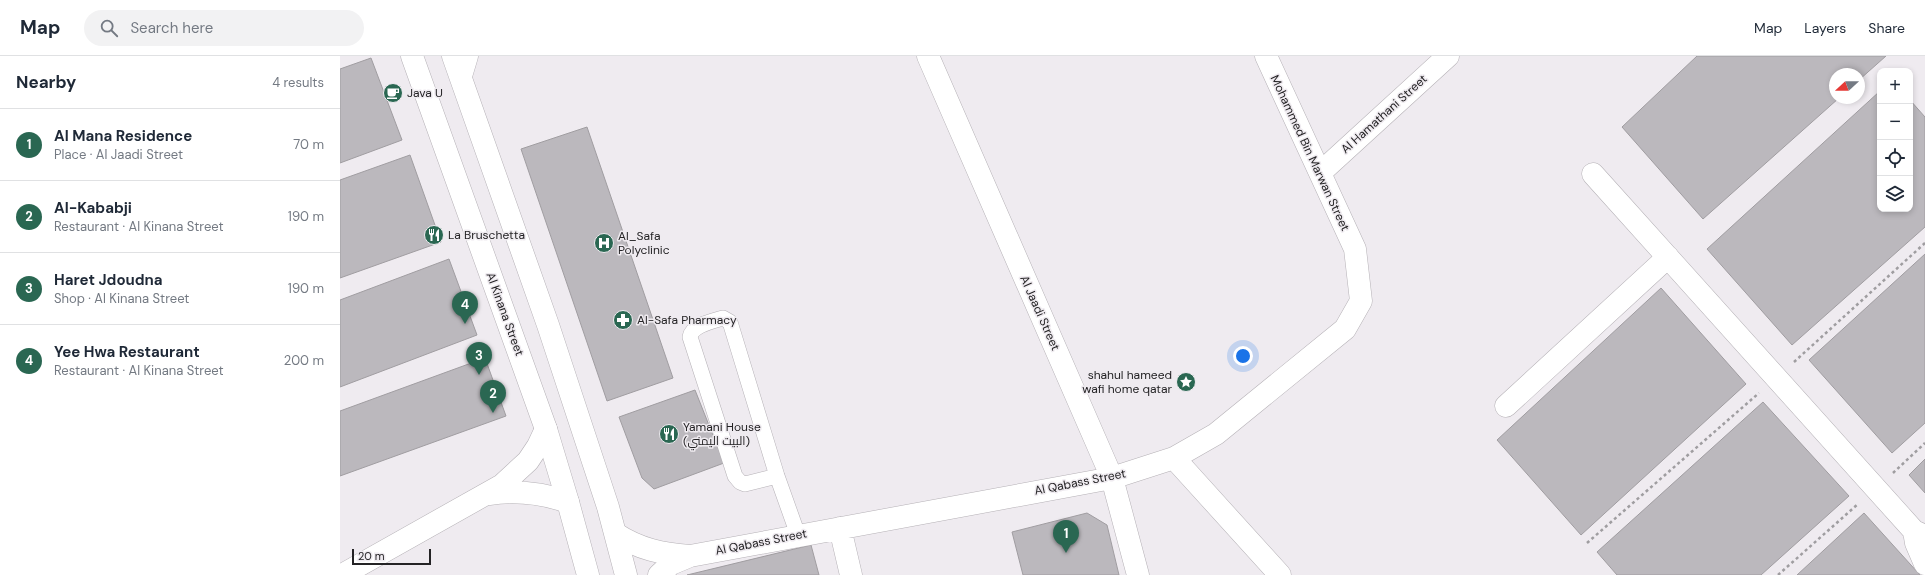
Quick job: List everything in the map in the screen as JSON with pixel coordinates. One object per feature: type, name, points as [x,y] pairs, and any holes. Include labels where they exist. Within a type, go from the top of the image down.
[{"type":"street","name":"Al Kinana Street","points":[[412,56],[546,429],[588,575]]},
{"type":"street","name":"Al Jaadi Street","points":[[928,56],[1112,478],[1138,575]]},
{"type":"street","name":"Mohammed Bin Marwan Street","points":[[1266,56],[1355,249]]},
{"type":"street","name":"Al Hamathani Street","points":[[1320,173],[1448,56]]},
{"type":"street","points":[[461,63],[616,534],[626,575]]},
{"type":"street","points":[[1593,174],[1876,488],[1920,534],[1916,543],[1925,564]]},
{"type":"street","name":"Al Qabass Street","points":[[659,575],[671,564],[690,556],[1112,478],[1174,458],[1216,434],[1345,329],[1361,301],[1355,249]]},
{"type":"street","points":[[1506,406],[1668,257]]},
{"type":"street","points":[[342,575],[502,485],[528,461],[538,446],[546,429]]},
{"type":"street","points":[[1174,458],[1280,575]]},
{"type":"street","points":[[486,494],[508,492],[531,493],[553,497],[568,502]]},
{"type":"street","points":[[840,528],[851,575]]},
{"type":"street","name":"Al Qabass Street","points":[[616,534],[630,543],[649,551],[669,555],[690,556]]},
{"type":"lane","points":[[777,476],[745,484],[740,482],[735,476],[690,336],[691,332],[695,328],[723,318],[730,322],[777,476],[798,535]]},
{"type":"path","points":[[1778,575],[1925,443]]},
{"type":"building","points":[[1697,56],[1886,56],[1865,75],[1865,68],[1829,68],[1829,104],[1832,104],[1703,219],[1622,127]]},
{"type":"building","points":[[371,58],[402,140],[340,163],[340,69]]},
{"type":"building","points":[[1877,94],[1877,212],[1913,212],[1913,103],[1925,117],[1925,227],[1792,345],[1707,249]]},
{"type":"building","points":[[587,127],[673,378],[607,401],[521,149]]},
{"type":"building","points":[[410,155],[441,242],[340,278],[340,180]]},
{"type":"building","points":[[1925,254],[1925,423],[1892,453],[1809,360]]},
{"type":"building","points":[[449,259],[477,335],[340,387],[340,300]]},
{"type":"building","points":[[1661,288],[1746,384],[1581,535],[1497,440]]},
{"type":"building","points":[[485,358],[506,416],[340,476],[340,411]]},
{"type":"building","name":"Yamani House (البيت اليمني)","points":[[695,390],[724,463],[654,489],[642,478],[619,417]]},
{"type":"building","points":[[1763,402],[1849,496],[1761,575],[1617,575],[1597,552]]},
{"type":"building","points":[[1925,459],[1925,493],[1909,475]]},
{"type":"building","points":[[1087,513],[1107,525],[1119,575],[1023,575],[1012,532]]},
{"type":"building","points":[[1864,513],[1920,575],[1797,575]]},
{"type":"building","points":[[811,545],[819,575],[687,575]]},
{"type":"place","name":"Java U","points":[[393,93]]},
{"type":"place","name":"La Bruschetta","points":[[434,235]]},
{"type":"place","name":"Al_Safa Polyclinic","points":[[604,243]]},
{"type":"place","name":"Al-Safa Pharmacy","points":[[623,320]]},
{"type":"place","name":"Yee Hwa Restaurant","points":[[465,324]]},
{"type":"place","name":"Haret Jdoudna","points":[[479,375]]},
{"type":"place","name":"shahul hameed wafi home qatar","points":[[1186,382]]},
{"type":"place","name":"Al-Kababji","points":[[493,413]]},
{"type":"place","name":"Yamani House (البيت اليمني)","points":[[669,434]]},
{"type":"place","name":"Al Mana Residence","points":[[1066,553]]}]
